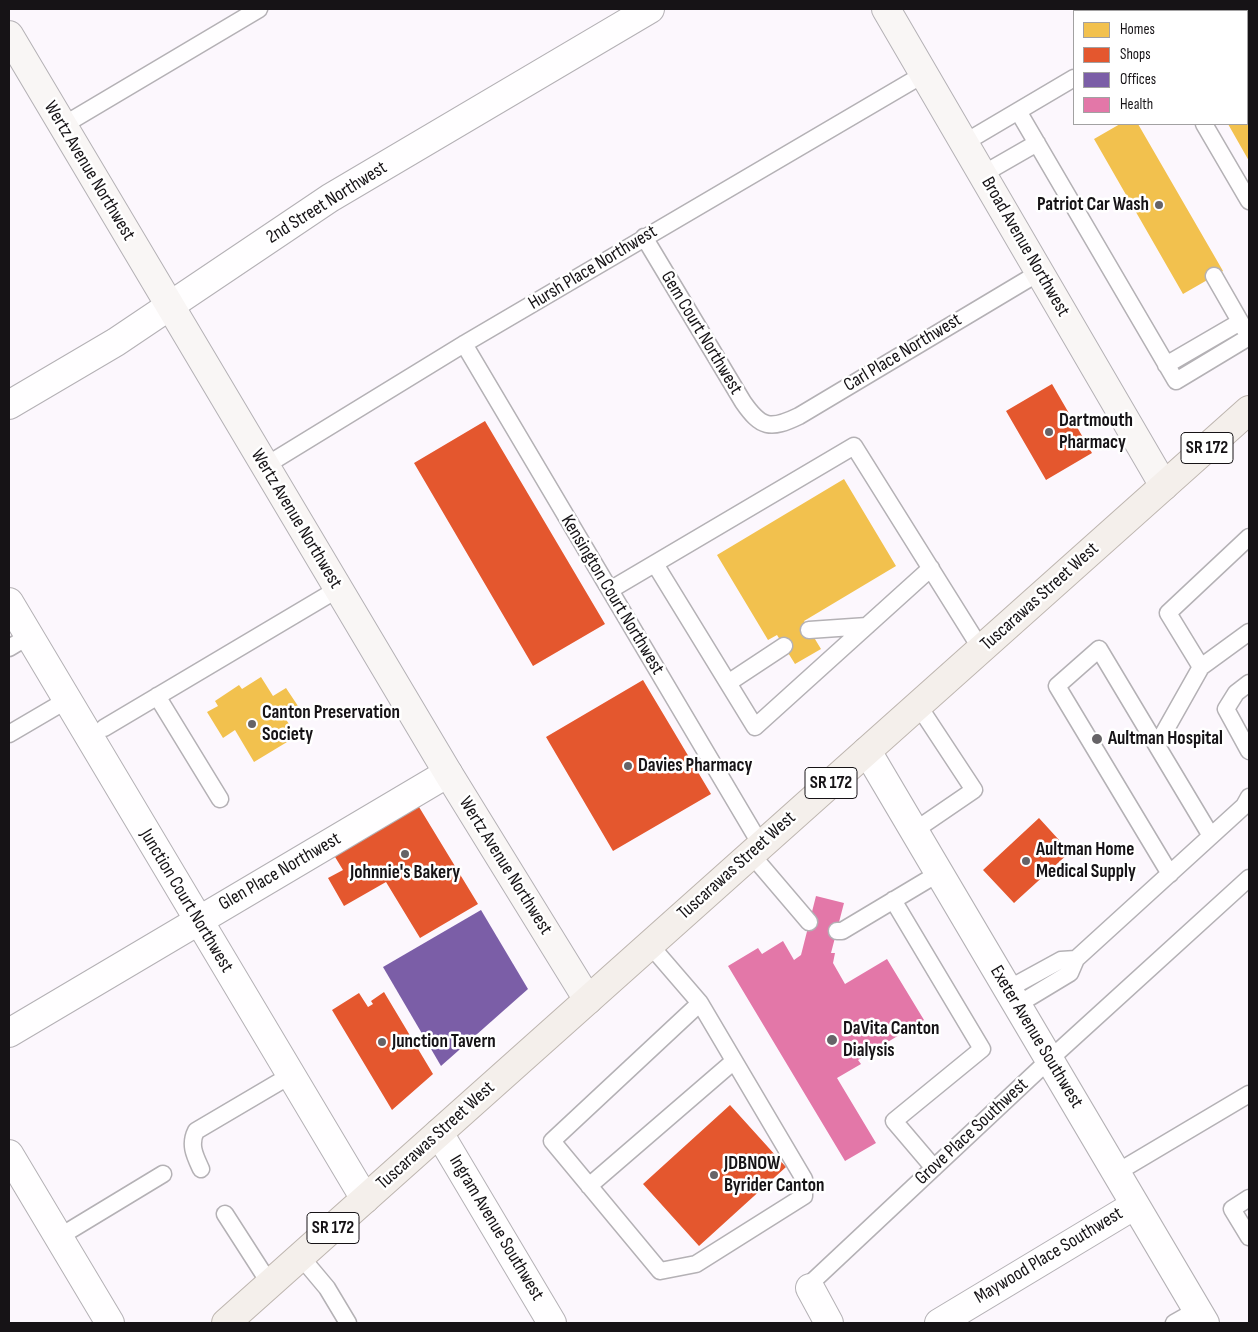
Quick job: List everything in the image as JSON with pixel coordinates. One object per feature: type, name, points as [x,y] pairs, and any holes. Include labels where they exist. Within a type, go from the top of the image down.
[{"type":"main road","name":"Broad Avenue Northwest","points":[[886,9],[1164,486]]},
{"type":"main road","name":"Wertz Avenue Northwest","points":[[10,41],[448,773],[588,1000]]},
{"type":"main road","name":"Tuscarawas Street West","points":[[226,1323],[1249,410]]},
{"type":"street","name":"2nd Street Northwest","points":[[9,405],[116,342],[330,198],[650,9]]},
{"type":"street","name":"Junction Court Northwest","points":[[9,602],[19,642],[67,700],[365,1199]]},
{"type":"street","name":"Exeter Avenue Southwest","points":[[867,751],[1201,1316]]},
{"type":"street","name":"Glen Place Northwest","points":[[9,1033],[448,773]]},
{"type":"street","name":"Ingram Avenue Southwest","points":[[440,1133],[552,1323]]},
{"type":"street","points":[[9,1154],[110,1323]]},
{"type":"street","name":"Maywood Place Southwest","points":[[939,1323],[1135,1205]]},
{"type":"street","points":[[810,1288],[829,1323]]},
{"type":"lane","points":[[62,126],[260,9]]},
{"type":"lane","name":"Hursh Place Northwest","points":[[265,466],[464,344],[924,74]]},
{"type":"lane","points":[[964,143],[1073,79]]},
{"type":"lane","points":[[1018,112],[1176,381],[1249,337],[1214,276]]},
{"type":"lane","points":[[1205,125],[1249,201]]},
{"type":"lane","points":[[983,174],[1037,143]]},
{"type":"lane","name":"Gem Court Northwest","points":[[644,237],[743,402],[752,415],[763,424]]},
{"type":"lane","name":"Carl Place Northwest","points":[[763,424],[787,422],[799,416],[1040,272]]},
{"type":"lane","points":[[1166,365],[1240,322]]},
{"type":"lane","name":"Kensington Court Northwest","points":[[464,344],[610,590],[756,850],[809,922]]},
{"type":"lane","points":[[610,590],[854,446],[981,649]]},
{"type":"lane","points":[[1201,667],[1168,613],[1249,537]]},
{"type":"lane","points":[[655,564],[755,727],[931,568]]},
{"type":"lane","points":[[104,728],[338,589]]},
{"type":"lane","points":[[809,630],[866,626]]},
{"type":"lane","points":[[1157,745],[1201,667],[1249,632]]},
{"type":"lane","points":[[728,683],[784,646]]},
{"type":"lane","points":[[1170,874],[1057,686],[1099,649],[1157,745],[1216,832]]},
{"type":"lane","points":[[1249,683],[1236,693],[1226,709],[1249,751]]},
{"type":"lane","points":[[157,696],[220,799]]},
{"type":"lane","points":[[9,734],[67,700]]},
{"type":"lane","points":[[914,831],[974,790],[918,705]]},
{"type":"lane","points":[[1012,997],[1061,960],[1076,959],[1244,806],[1249,797]]},
{"type":"lane","points":[[837,930],[842,931],[939,873]]},
{"type":"lane","name":"Grove Place Southwest","points":[[810,1288],[812,1282],[934,1168],[1249,878]]},
{"type":"lane","points":[[894,900],[982,1049],[894,1120],[934,1168]]},
{"type":"lane","points":[[650,945],[700,1003],[804,1179],[804,1196],[696,1264],[660,1271],[552,1141],[700,1003]]},
{"type":"lane","points":[[589,1186],[734,1061]]},
{"type":"lane","points":[[201,1169],[193,1151],[192,1141],[196,1131],[291,1075]]},
{"type":"lane","points":[[1116,1173],[1249,1094]]},
{"type":"lane","points":[[59,1237],[163,1174]]},
{"type":"lane","points":[[1249,1198],[1232,1209],[1249,1237]]},
{"type":"lane","points":[[224,1214],[270,1284]]},
{"type":"lane","points":[[301,1257],[327,1288],[348,1323]]},
{"type":"lane","points":[[1174,1323],[1201,1316]]},
{"type":"building: Homes","points":[[1248,53],[1249,161],[1229,125],[1248,125]]},
{"type":"building: Homes","name":"Patriot Car Wash","points":[[1118,125],[1139,125],[1223,271],[1183,294],[1094,139]]},
{"type":"building: Homes","points":[[844,479],[896,566],[804,621],[821,649],[795,664],[777,635],[768,640],[717,555]]},
{"type":"building: Homes","name":"Canton Preservation Society","points":[[261,677],[273,696],[286,688],[300,709],[285,718],[297,736],[254,762],[235,730],[223,738],[207,712],[218,706],[215,701],[239,685],[242,689]]},
{"type":"building: Shops","name":"Dartmouth Pharmacy","points":[[1052,384],[1092,453],[1046,480],[1006,411]]},
{"type":"building: Shops","points":[[485,421],[605,624],[533,666],[414,463]]},
{"type":"building: Shops","name":"Davies Pharmacy","points":[[643,680],[711,794],[613,851],[546,737]]},
{"type":"building: Shops","points":[[416,802],[478,904],[420,938],[386,882],[344,906],[328,878],[343,870],[332,852]]},
{"type":"building: Shops","name":"Aultman Home Medical Supply","points":[[1039,818],[1070,852],[1014,903],[983,870]]},
{"type":"building: Shops","name":"Junction Tavern","points":[[384,992],[433,1074],[392,1110],[332,1010],[359,993],[368,1007],[373,1004],[371,1001]]},
{"type":"building: Shops","name":"JDBNOW Byrider Canton","points":[[730,1105],[786,1167],[699,1246],[643,1184]]},
{"type":"building: Offices","points":[[481,910],[528,989],[441,1066],[383,967]]},
{"type":"building: Health","name":"DaVita Canton Dialysis","points":[[816,896],[844,903],[831,953],[835,953],[833,963],[845,984],[887,959],[924,1020],[858,1060],[861,1064],[837,1078],[876,1143],[845,1161],[728,966],[758,948],[762,954],[783,941],[794,960],[801,955]]},
{"type":"place","name":"Patriot Car Wash","points":[[1159,205]]},
{"type":"place","name":"Dartmouth Pharmacy","points":[[1049,432]]},
{"type":"place","name":"Canton Preservation Society","points":[[252,724]]},
{"type":"place","name":"Aultman Hospital","points":[[1097,739]]},
{"type":"place","name":"Davies Pharmacy","points":[[628,766]]},
{"type":"place","name":"Johnnie's Bakery","points":[[405,854]]},
{"type":"place","name":"Aultman Home Medical Supply","points":[[1026,861]]},
{"type":"place","name":"DaVita Canton Dialysis","points":[[832,1040]]},
{"type":"place","name":"Junction Tavern","points":[[382,1042]]},
{"type":"place","name":"JDBNOW Byrider Canton","points":[[714,1175]]}]
